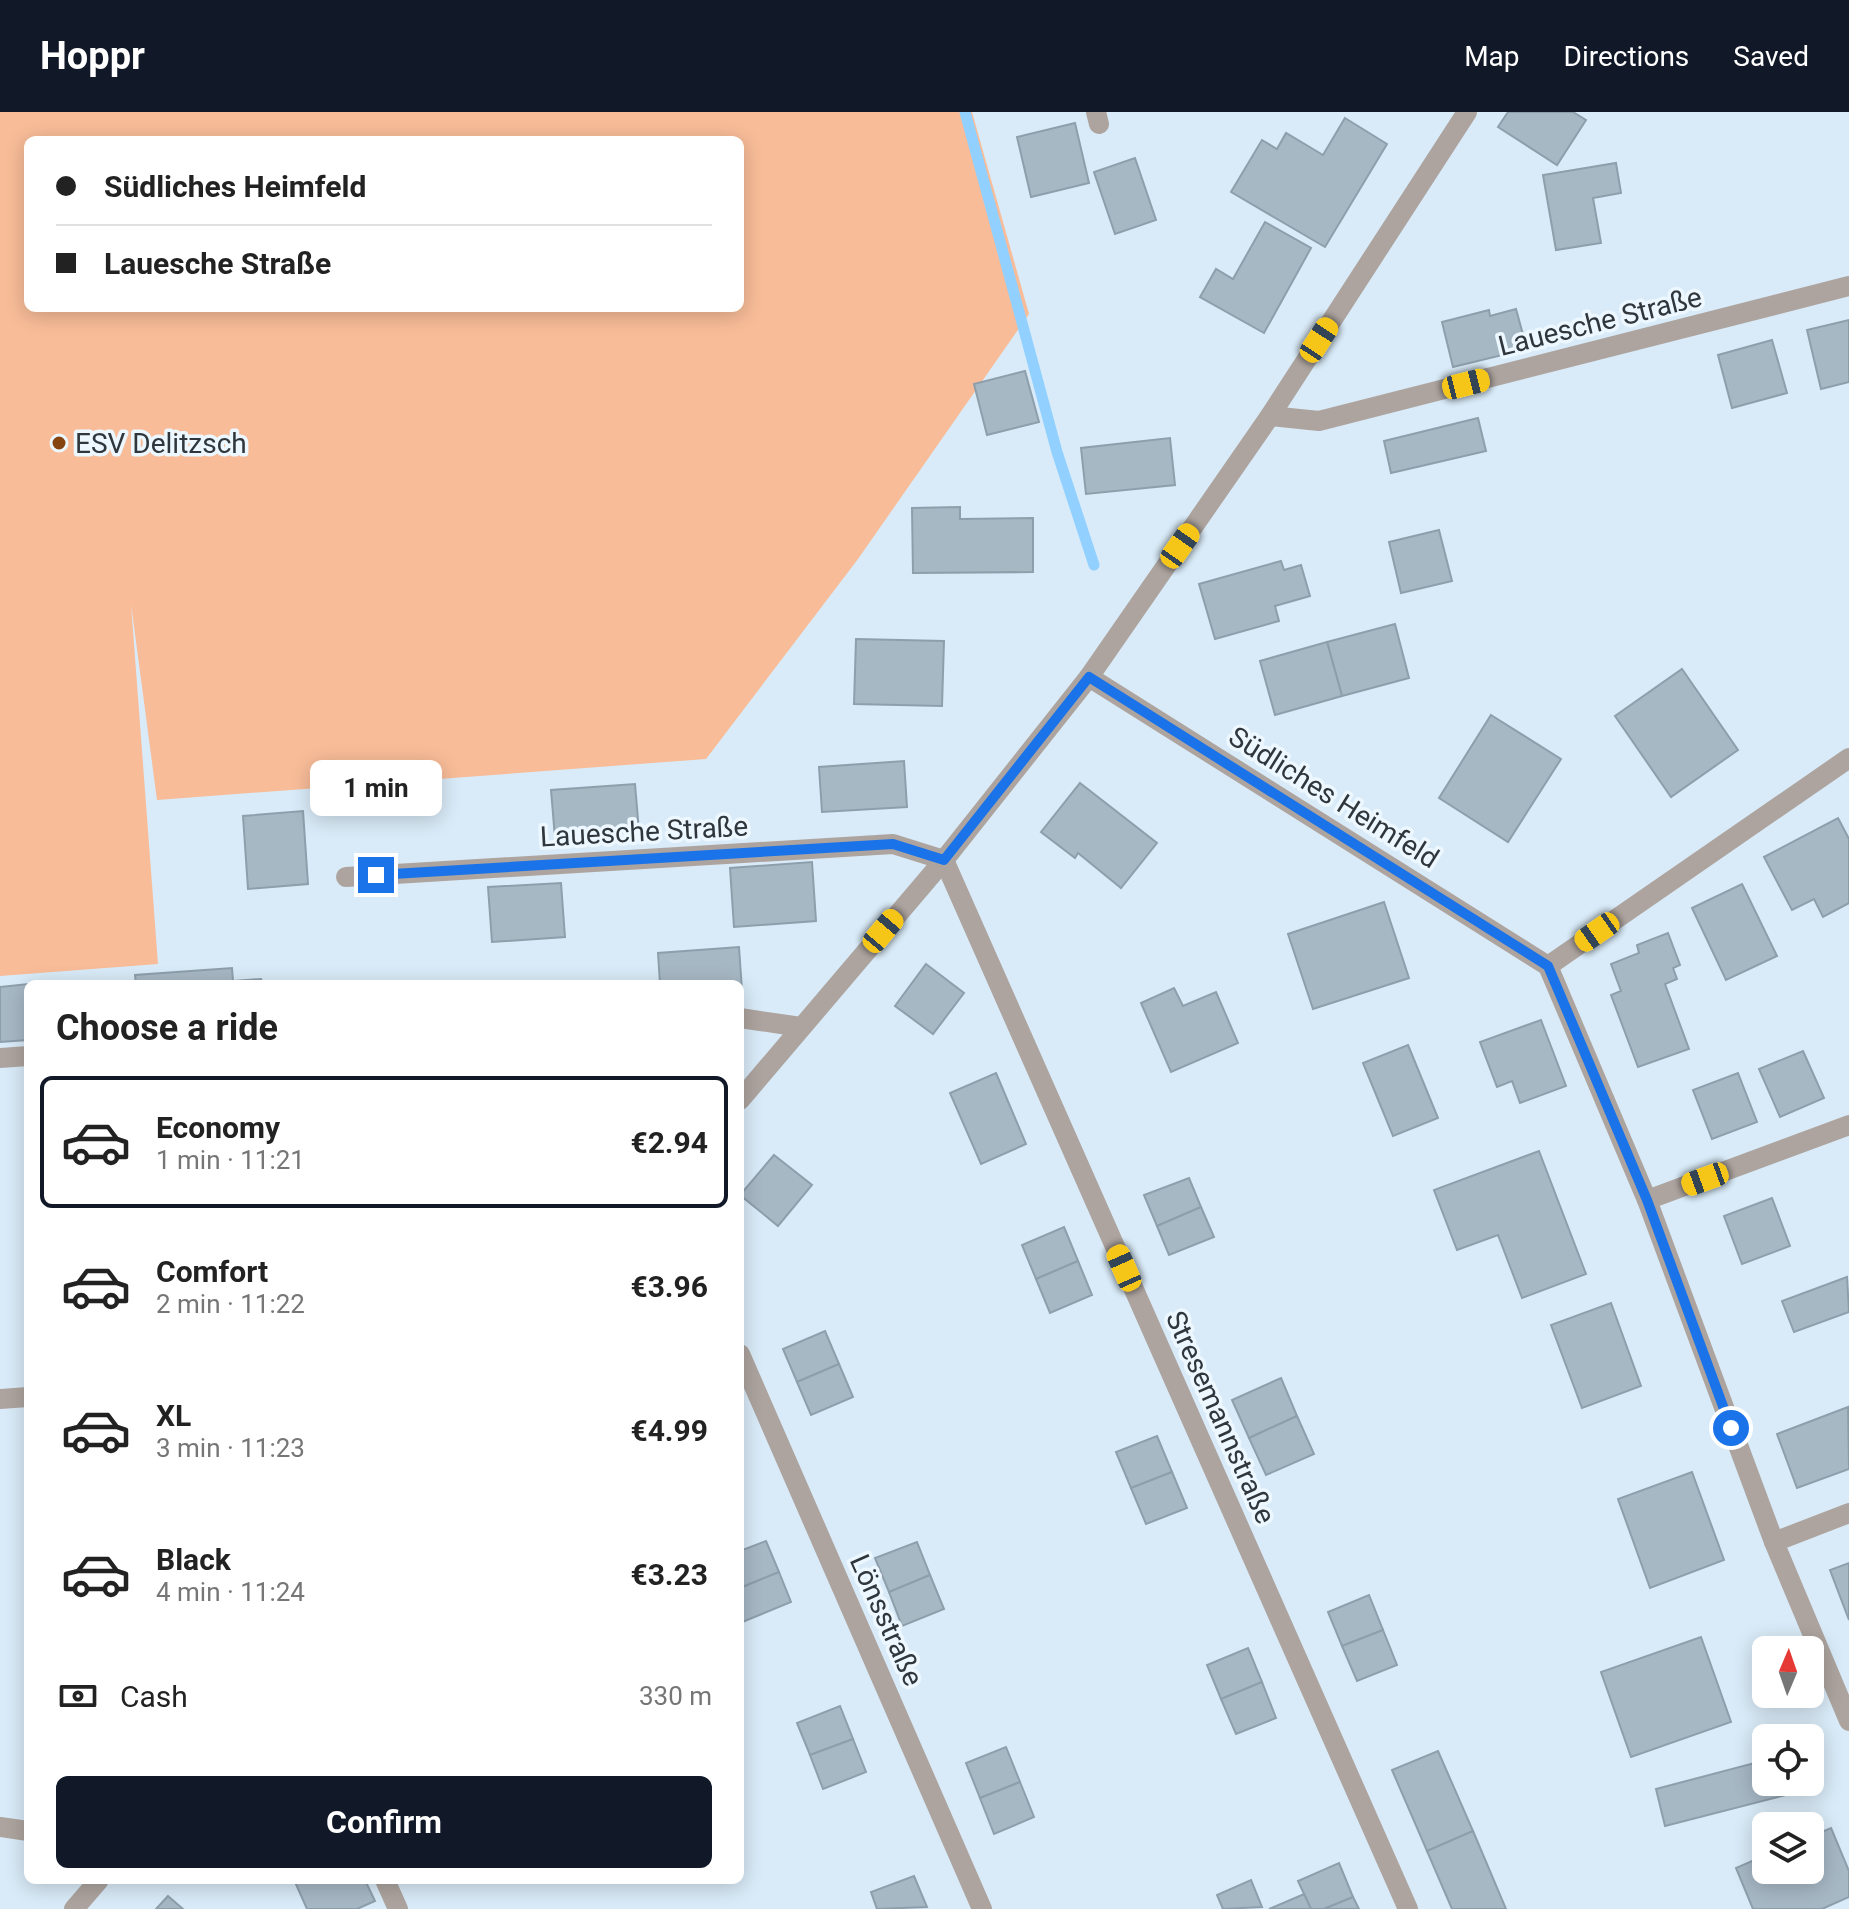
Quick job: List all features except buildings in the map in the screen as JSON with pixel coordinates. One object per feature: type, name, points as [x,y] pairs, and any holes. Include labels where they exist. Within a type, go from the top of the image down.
[{"type":"street","points":[[744,1095],[944,860],[1089,677],[1270,416],[1467,112]]},
{"type":"street","name":"Lauesche Straße","points":[[1270,416],[1319,421],[1849,286]]},
{"type":"street","name":"Südliches Heimfeld","points":[[1089,677],[1548,966]]},
{"type":"street","points":[[1849,758],[1548,966],[1647,1200],[1774,1542],[1849,1721]]},
{"type":"street","name":"Lauesche Straße","points":[[346,877],[893,844],[944,860]]},
{"type":"street","name":"Stresemannstraße","points":[[944,860],[1408,1909]]},
{"type":"street","points":[[744,1019],[801,1027]]},
{"type":"street","points":[[0,1058],[24,1056]]},
{"type":"street","points":[[1647,1200],[1849,1125]]},
{"type":"street","name":"Lönsstraße","points":[[744,1363],[982,1909]]},
{"type":"street","points":[[0,1399],[24,1397]]},
{"type":"street","points":[[1774,1542],[1849,1513]]},
{"type":"street","points":[[0,1827],[24,1830]]},
{"type":"street","points":[[74,1909],[93,1884]]},
{"type":"street","points":[[387,1884],[398,1909]]},
{"type":"shaded area","points":[[0,112],[972,112],[1029,314],[858,559],[706,759],[157,800],[131,604],[158,964],[0,976]]},
{"type":"waterway","points":[[965,112],[1057,452],[1094,565]]},
{"type":"place","name":"ESV Delitzsch","points":[[59,443]]},
{"type":"route","points":[[376,875],[893,844],[944,860],[1089,677],[1548,966],[1647,1200],[1731,1428]]}]
